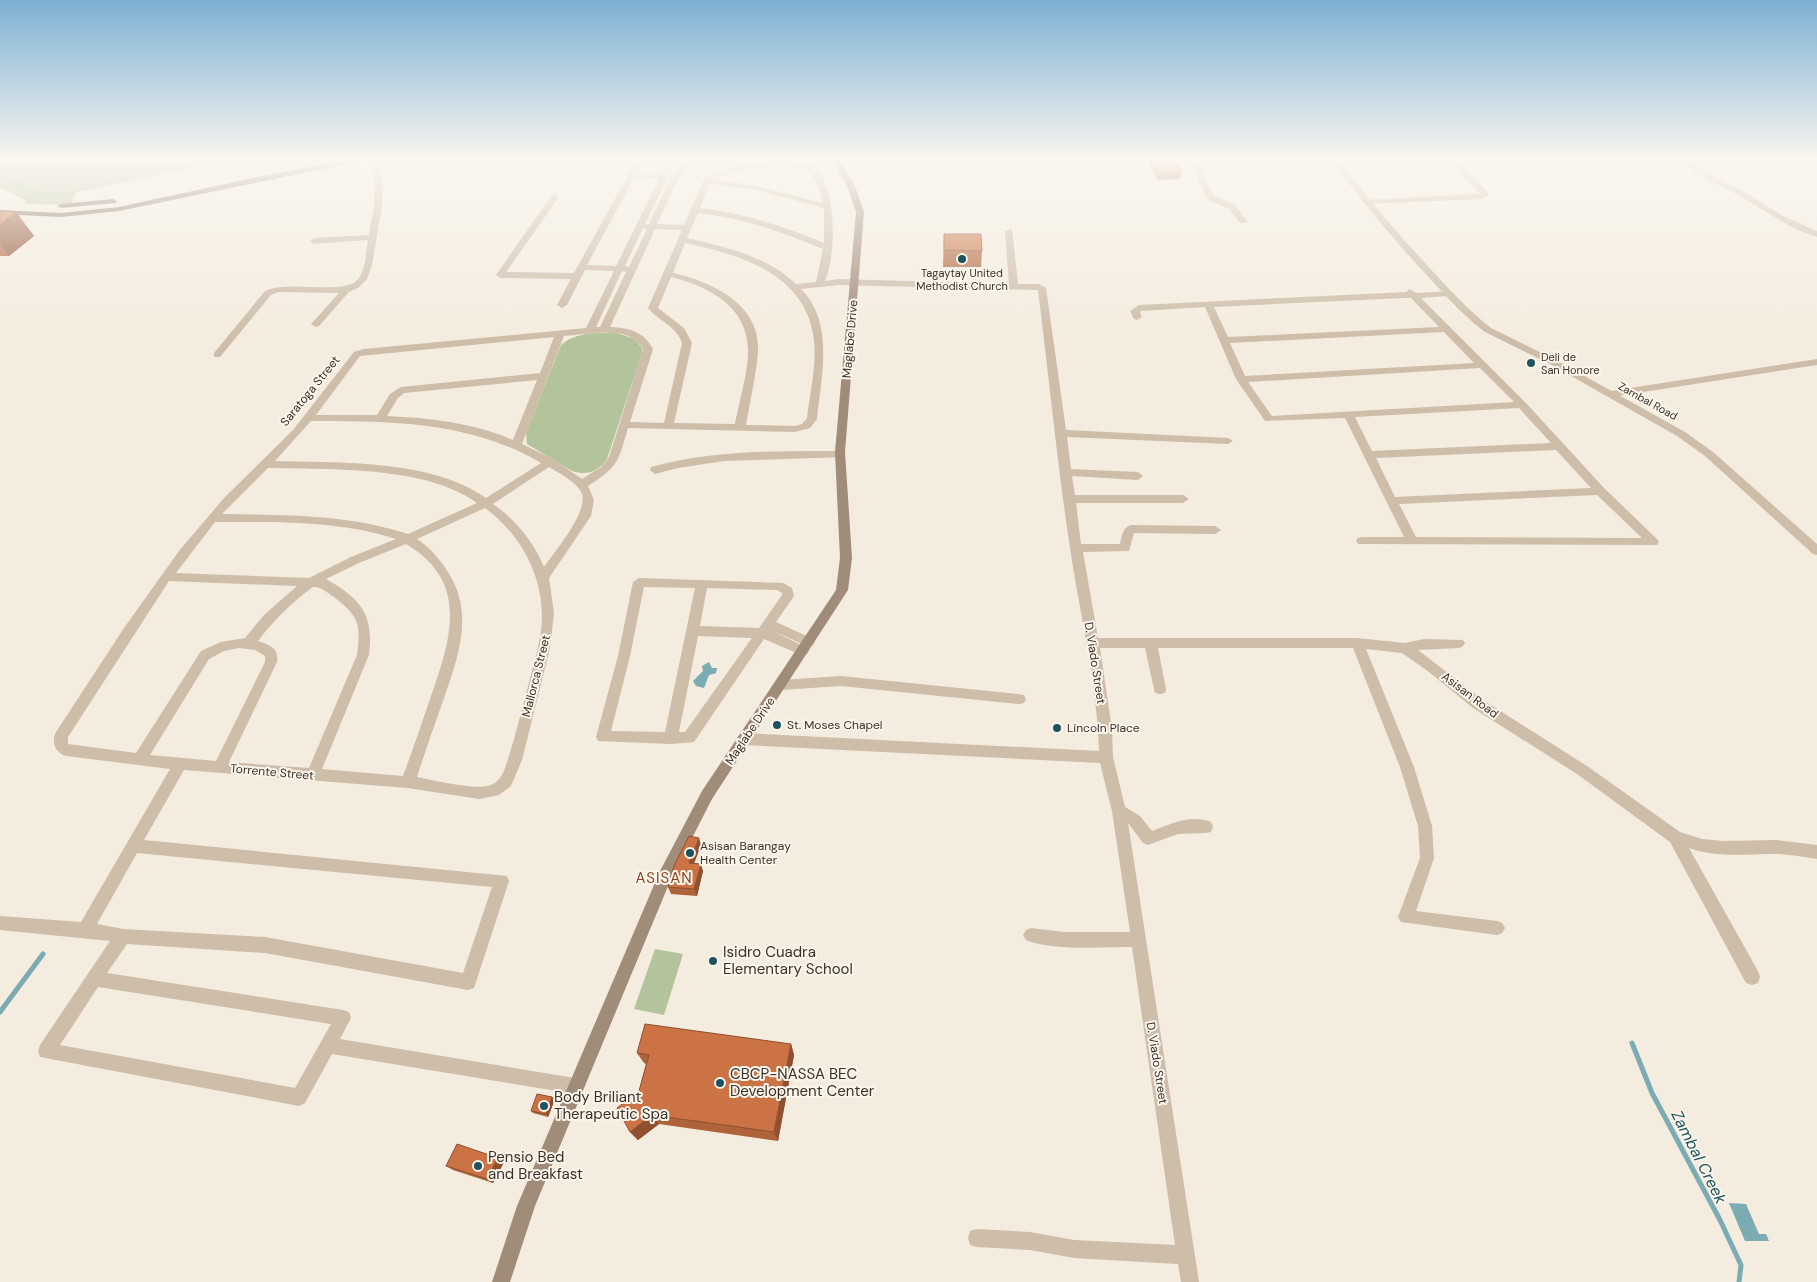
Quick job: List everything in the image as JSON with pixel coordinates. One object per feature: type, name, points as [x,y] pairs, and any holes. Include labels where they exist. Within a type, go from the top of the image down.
[{"type":"main road","name":"Maglabe Drive","points":[[501,1282],[526,1206],[665,876],[707,795],[842,590],[846,558],[840,455],[859,219]]},
{"type":"street","points":[[316,324],[346,290],[355,286],[363,278],[376,219]]},
{"type":"street","points":[[540,219],[500,275],[577,276]]},
{"type":"street","points":[[562,305],[608,219]]},
{"type":"street","points":[[589,331],[644,219]]},
{"type":"street","points":[[604,329],[655,219]]},
{"type":"street","points":[[654,310],[655,302],[692,219]]},
{"type":"street","points":[[748,219],[771,225],[827,248]]},
{"type":"street","points":[[821,280],[827,248],[828,219]]},
{"type":"street","name":"Zambal Road","points":[[1381,219],[1445,290],[1488,330],[1553,362],[1681,434],[1709,454],[1817,551]]},
{"type":"street","points":[[1782,219],[1817,234]]},
{"type":"street","points":[[641,226],[688,228]]},
{"type":"street","points":[[1009,231],[1014,287]]},
{"type":"street","points":[[314,241],[373,237]]},
{"type":"street","points":[[624,425],[801,428],[806,426],[812,419],[818,334],[810,310],[795,287],[755,260],[721,248],[683,240]]},
{"type":"street","points":[[582,267],[632,269]]},
{"type":"street","points":[[667,274],[686,278],[718,292],[744,314],[751,327],[753,351],[740,428]]},
{"type":"street","name":"D. Viado Street","points":[[795,287],[821,280],[855,280],[1014,287],[1039,286],[1042,288],[1065,472],[1105,729],[1106,757],[1119,811],[1190,1282]]},
{"type":"street","points":[[217,355],[268,293],[276,289],[346,290]]},
{"type":"street","points":[[1136,317],[1136,311],[1139,308],[1410,295],[1445,290]]},
{"type":"street","points":[[1362,541],[1653,542],[1600,492],[1522,405],[1448,329],[1410,295]]},
{"type":"street","points":[[1210,305],[1241,378],[1269,419],[1522,405]]},
{"type":"street","points":[[643,314],[654,310]]},
{"type":"street","points":[[654,310],[676,325],[685,336],[687,343],[668,426]]},
{"type":"street","name":"Saratoga Street","points":[[61,736],[168,576],[212,518],[231,496],[309,418],[358,354],[604,329],[634,333],[642,338],[648,349],[624,425],[610,464],[581,485]]},
{"type":"street","points":[[1224,340],[1448,329]]},
{"type":"street","points":[[517,444],[560,334]]},
{"type":"street","points":[[1611,394],[1817,362]]},
{"type":"street","points":[[1241,378],[1483,365]]},
{"type":"street","points":[[381,418],[394,396],[401,390],[544,376]]},
{"type":"street","points":[[1348,414],[1411,540]]},
{"type":"street","points":[[309,418],[381,418],[460,427],[517,444],[548,462],[581,485],[590,497],[589,507],[585,516],[544,576]]},
{"type":"street","points":[[1060,433],[1228,441]]},
{"type":"street","points":[[1369,455],[1559,446]]},
{"type":"street","points":[[655,470],[682,462],[736,456],[840,455]]},
{"type":"street","points":[[249,643],[267,619],[282,604],[311,582],[346,562],[407,539],[488,502],[548,462]]},
{"type":"street","name":"Mallorca Street","points":[[265,464],[374,469],[422,476],[451,484],[488,502],[505,517],[520,535],[535,557],[544,576],[548,622],[544,650],[509,774],[501,787],[494,791]]},
{"type":"street","points":[[1065,472],[1138,476]]},
{"type":"street","points":[[1392,501],[1600,492]]},
{"type":"street","points":[[1069,499],[1183,499]]},
{"type":"street","points":[[212,518],[352,524],[378,529],[407,539],[421,547],[443,573],[451,586],[457,605],[458,620],[454,652],[408,782]]},
{"type":"street","points":[[1076,548],[1124,548],[1128,532],[1131,529],[1215,530]]},
{"type":"street","points":[[168,576],[323,583],[355,607],[363,620],[366,638],[362,655],[313,775]]},
{"type":"street","points":[[639,582],[702,582],[784,588],[788,591],[788,596],[689,738],[604,737],[624,656],[639,582]]},
{"type":"street","points":[[671,738],[694,631],[702,582]]},
{"type":"street","points":[[694,631],[765,629],[806,647]]},
{"type":"street","points":[[1150,642],[1160,689]]},
{"type":"street","name":"Asisan Road","points":[[1093,644],[1150,642],[1357,643],[1405,648],[1434,668],[1478,704],[1582,770],[1676,837],[1702,846],[1722,848],[1777,846],[1817,852]]},
{"type":"street","points":[[140,759],[200,660],[218,648],[249,643],[260,645],[272,654],[271,662],[220,767]]},
{"type":"street","points":[[1357,643],[1407,767],[1425,826],[1426,858],[1406,918],[1497,928]]},
{"type":"street","points":[[1405,648],[1424,644],[1459,643]]},
{"type":"street","points":[[781,685],[841,681],[1018,699]]},
{"type":"street","name":"Torrente Street","points":[[61,736],[60,747],[66,750],[180,764],[408,782],[478,793],[494,791]]},
{"type":"street","points":[[744,738],[1106,757]]},
{"type":"street","points":[[85,930],[180,764]]},
{"type":"street","points":[[1119,811],[1135,820],[1148,838],[1156,837],[1173,828],[1188,826],[1206,827]]},
{"type":"street","points":[[1676,837],[1752,977]]},
{"type":"street","points":[[0,923],[85,930],[123,936],[266,944],[468,982],[502,881],[133,846]]},
{"type":"street","points":[[1032,935],[1064,939],[1138,940]]},
{"type":"street","points":[[95,980],[343,1018],[299,1097],[46,1051],[123,936]]},
{"type":"street","points":[[328,1045],[575,1086]]},
{"type":"street","points":[[978,1238],[1030,1241],[1074,1249],[1186,1255]]},
{"type":"green space","points":[[614,332],[635,339],[642,348],[642,353],[607,459],[592,472],[572,471],[527,444],[526,433],[561,345],[579,335]]},
{"type":"green space","points":[[655,949],[683,954],[664,1015],[634,1009]]},
{"type":"water","points":[[709,662],[712,668],[717,668],[716,673],[709,675],[704,688],[696,686],[693,681],[703,671],[702,666]]},
{"type":"water","points":[[1729,1203],[1746,1204],[1759,1234],[1766,1234],[1769,1241],[1745,1241]]},
{"type":"building","points":[[0,219],[8,219],[0,225]]},
{"type":"building","points":[[944,234],[981,234],[982,251],[944,250]]},
{"type":"building","points":[[689,836],[699,838],[689,863],[701,864],[694,889],[668,887],[674,866]]},
{"type":"building","name":"CBCP-NASSA BEC Development Center","points":[[645,1024],[791,1044],[774,1132],[652,1115],[630,1132],[617,1108],[639,1091],[649,1055],[637,1053]]},
{"type":"building","name":"Body Briliant Therapeutic Spa","points":[[537,1094],[552,1097],[546,1114],[531,1111]]},
{"type":"building","name":"Pensio Bed and Breakfast","points":[[457,1144],[498,1158],[487,1179],[446,1166]]},
{"type":"waterway","points":[[0,1012],[43,954]]},
{"type":"waterway","name":"Zambal Creek","points":[[1632,1043],[1652,1093],[1720,1220],[1741,1265],[1739,1282]]},
{"type":"place","name":"Tagaytay United Methodist Church","points":[[962,259]]},
{"type":"place","name":"Deli de San Honore","points":[[1531,363]]},
{"type":"place","name":"St. Moses Chapel","points":[[777,725]]},
{"type":"place","name":"Lincoln Place","points":[[1057,728]]},
{"type":"place","name":"Asisan Barangay Health Center","points":[[690,853]]},
{"type":"place","name":"Isidro Cuadra Elementary School","points":[[713,961]]},
{"type":"place","name":"CBCP-NASSA BEC Development Center","points":[[720,1083]]},
{"type":"place","name":"Body Briliant Therapeutic Spa","points":[[544,1106]]},
{"type":"place","name":"Pensio Bed and Breakfast","points":[[478,1166]]},
{"type":"district","name":"ASISAN","points":[[664,878]]}]
